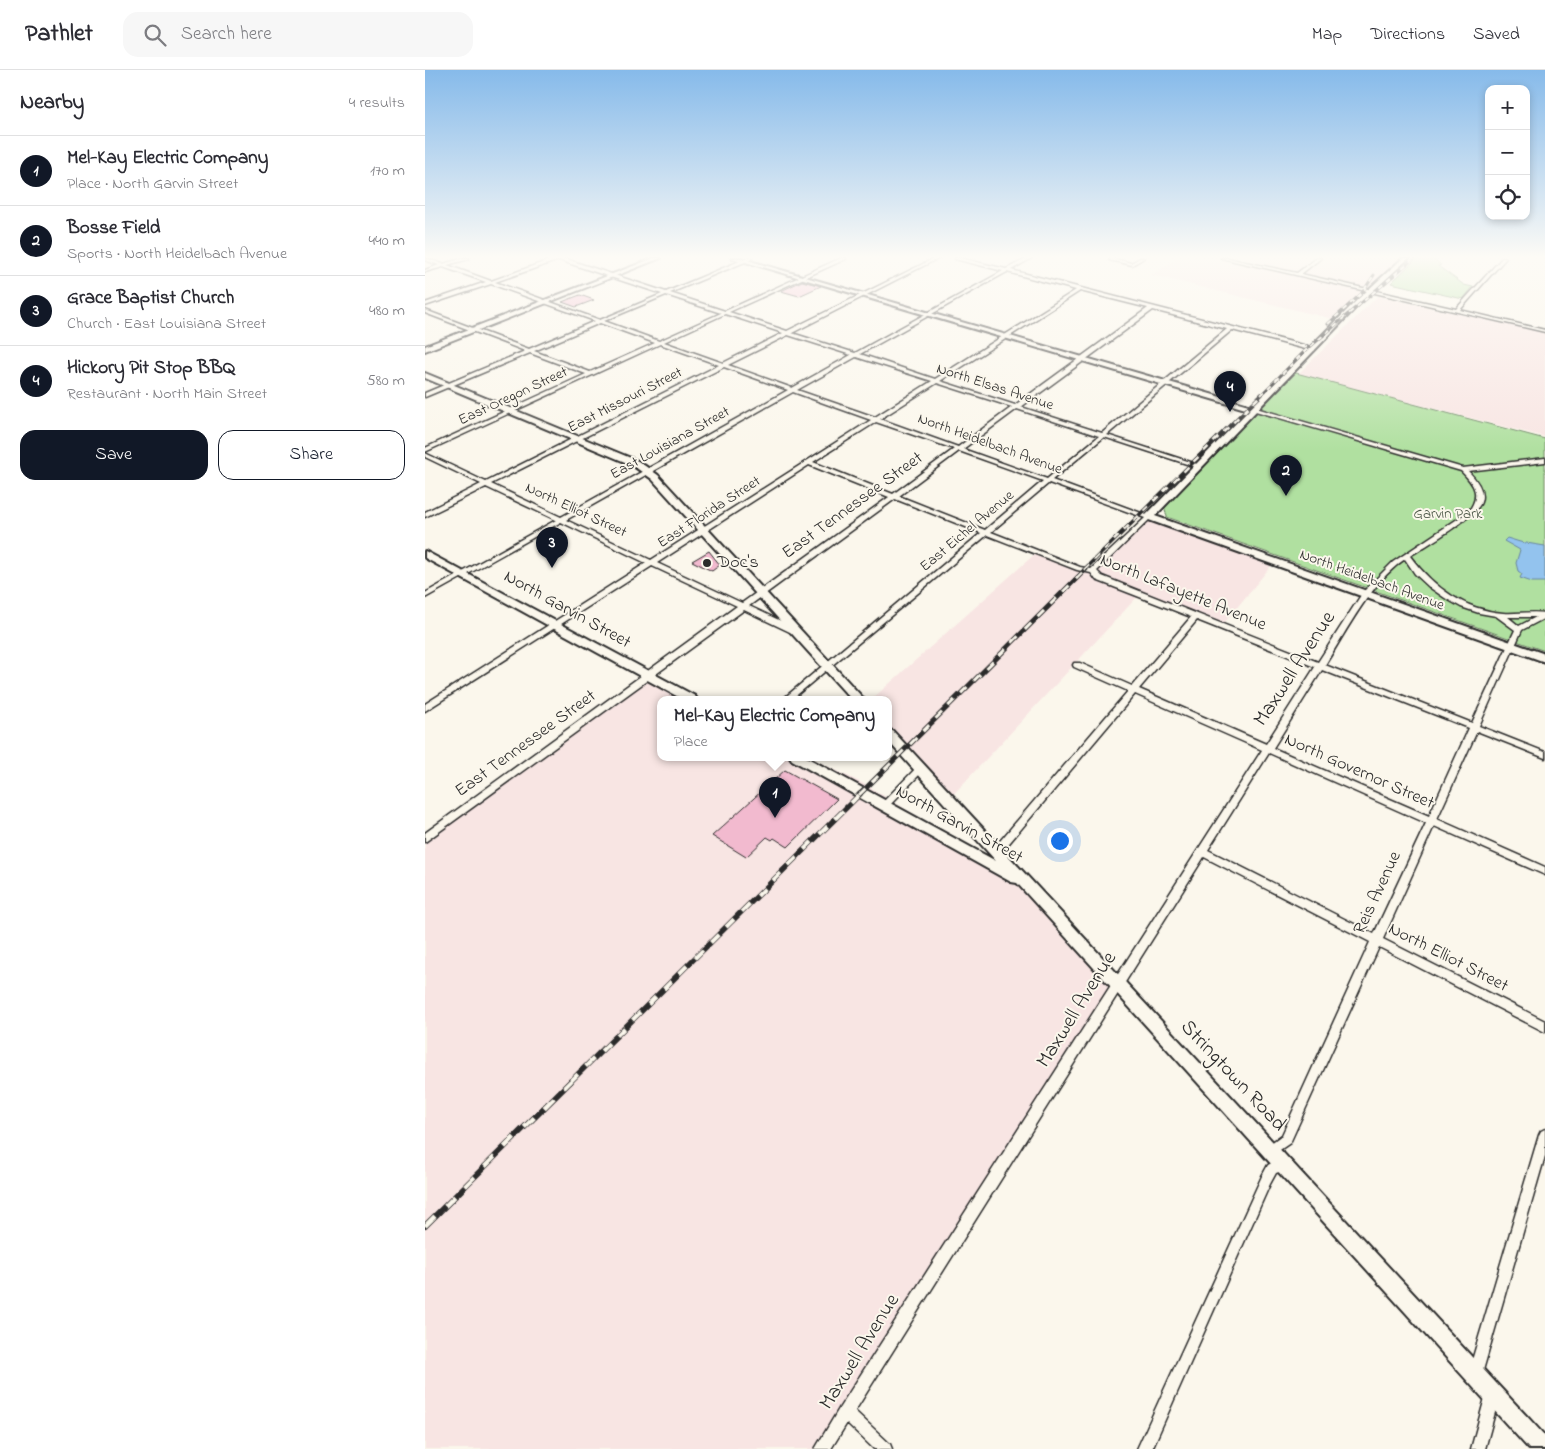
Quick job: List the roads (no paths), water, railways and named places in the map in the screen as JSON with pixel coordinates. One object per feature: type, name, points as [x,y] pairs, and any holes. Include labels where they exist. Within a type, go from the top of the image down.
[{"type":"main road","points":[[425,349],[493,322]]},
{"type":"main road","points":[[958,322],[1253,409]]},
{"type":"main road","points":[[1149,517],[1339,322]]},
{"type":"main road","points":[[425,375],[648,471],[855,696]]},
{"type":"main road","name":"North Heidelbach Avenue","points":[[1149,517],[1545,658]]},
{"type":"main road","name":"North Garvin Street","points":[[425,554],[686,696]]},
{"type":"main road","name":"Stringtown Road","points":[[892,737],[1543,1449]]},
{"type":"main road","name":"North Garvin Street","points":[[803,761],[1025,883]]},
{"type":"street","points":[[454,322],[590,374]]},
{"type":"street","points":[[425,395],[598,322]]},
{"type":"street","name":"North Heidelbach Avenue","points":[[605,322],[957,450],[1149,517]]},
{"type":"street","name":"East Oregon Street","points":[[425,450],[703,322]]},
{"type":"street","name":"North Elsas Avenue","points":[[757,322],[1198,466]]},
{"type":"street","name":"East Missouri Street","points":[[425,515],[807,322]]},
{"type":"street","name":"East Louisiana Street","points":[[425,596],[913,322]]},
{"type":"street","name":"East Florida Street","points":[[425,708],[1027,322]]},
{"type":"street","name":"East Tennessee Street","points":[[425,838],[1132,322]]},
{"type":"street","points":[[1209,322],[1313,349]]},
{"type":"street","points":[[1507,322],[1545,331]]},
{"type":"street","name":"East Eichel Avenue","points":[[791,696],[1231,328]]},
{"type":"street","points":[[1253,409],[1463,470],[1545,460]]},
{"type":"street","name":"North Elliot Street","points":[[425,455],[796,631]]},
{"type":"street","name":"North Lafayette Avenue","points":[[809,463],[1079,569],[1093,571],[1099,578],[1545,755]]},
{"type":"street","name":"Maxwell Avenue","points":[[822,1449],[1366,594],[1385,571],[1476,507],[1479,492],[1472,479],[1463,470]]},
{"type":"street","points":[[1093,571],[1149,517]]},
{"type":"street","points":[[1405,556],[1425,578],[1449,598],[1470,608],[1498,614],[1545,614]]},
{"type":"street","points":[[1498,614],[1519,629],[1545,614]]},
{"type":"street","points":[[997,851],[1195,617]]},
{"type":"street","name":"Reis Avenue","points":[[1271,1150],[1286,1138],[1519,629]]},
{"type":"street","name":"North Governor Street","points":[[1077,665],[1545,872]]},
{"type":"street","points":[[885,805],[921,768]]},
{"type":"street","name":"North Elliot Street","points":[[1202,851],[1545,1027]]},
{"type":"street","points":[[1475,1374],[1545,1134]]},
{"type":"street","points":[[1144,1449],[1269,1175],[1279,1165],[1290,1171]]},
{"type":"street","points":[[1478,1449],[1493,1394]]},
{"type":"street","points":[[845,1412],[885,1449]]},
{"type":"water","points":[[1507,538],[1545,546],[1545,582],[1532,582],[1520,578],[1522,574],[1518,571],[1516,563],[1520,550],[1504,541]]},
{"type":"railway","points":[[1262,394],[1305,351],[1339,322]]},
{"type":"railway","points":[[1084,570],[1262,394]]},
{"type":"railway","points":[[859,795],[1086,569]]},
{"type":"railway","points":[[570,1082],[860,794]]},
{"type":"railway","points":[[425,1226],[571,1081]]},
{"type":"place","name":"Hickory Pit Stop BBQ","points":[[1230,412]]},
{"type":"place","name":"Bosse Field","points":[[1286,496]]},
{"type":"place","name":"Doc's","points":[[707,563]]},
{"type":"place","name":"Grace Baptist Church","points":[[552,568]]},
{"type":"place","name":"Mel-Kay Electric Company","points":[[775,818]]},
{"type":"park label","name":"Garvin Park","points":[[1448,514]]}]
